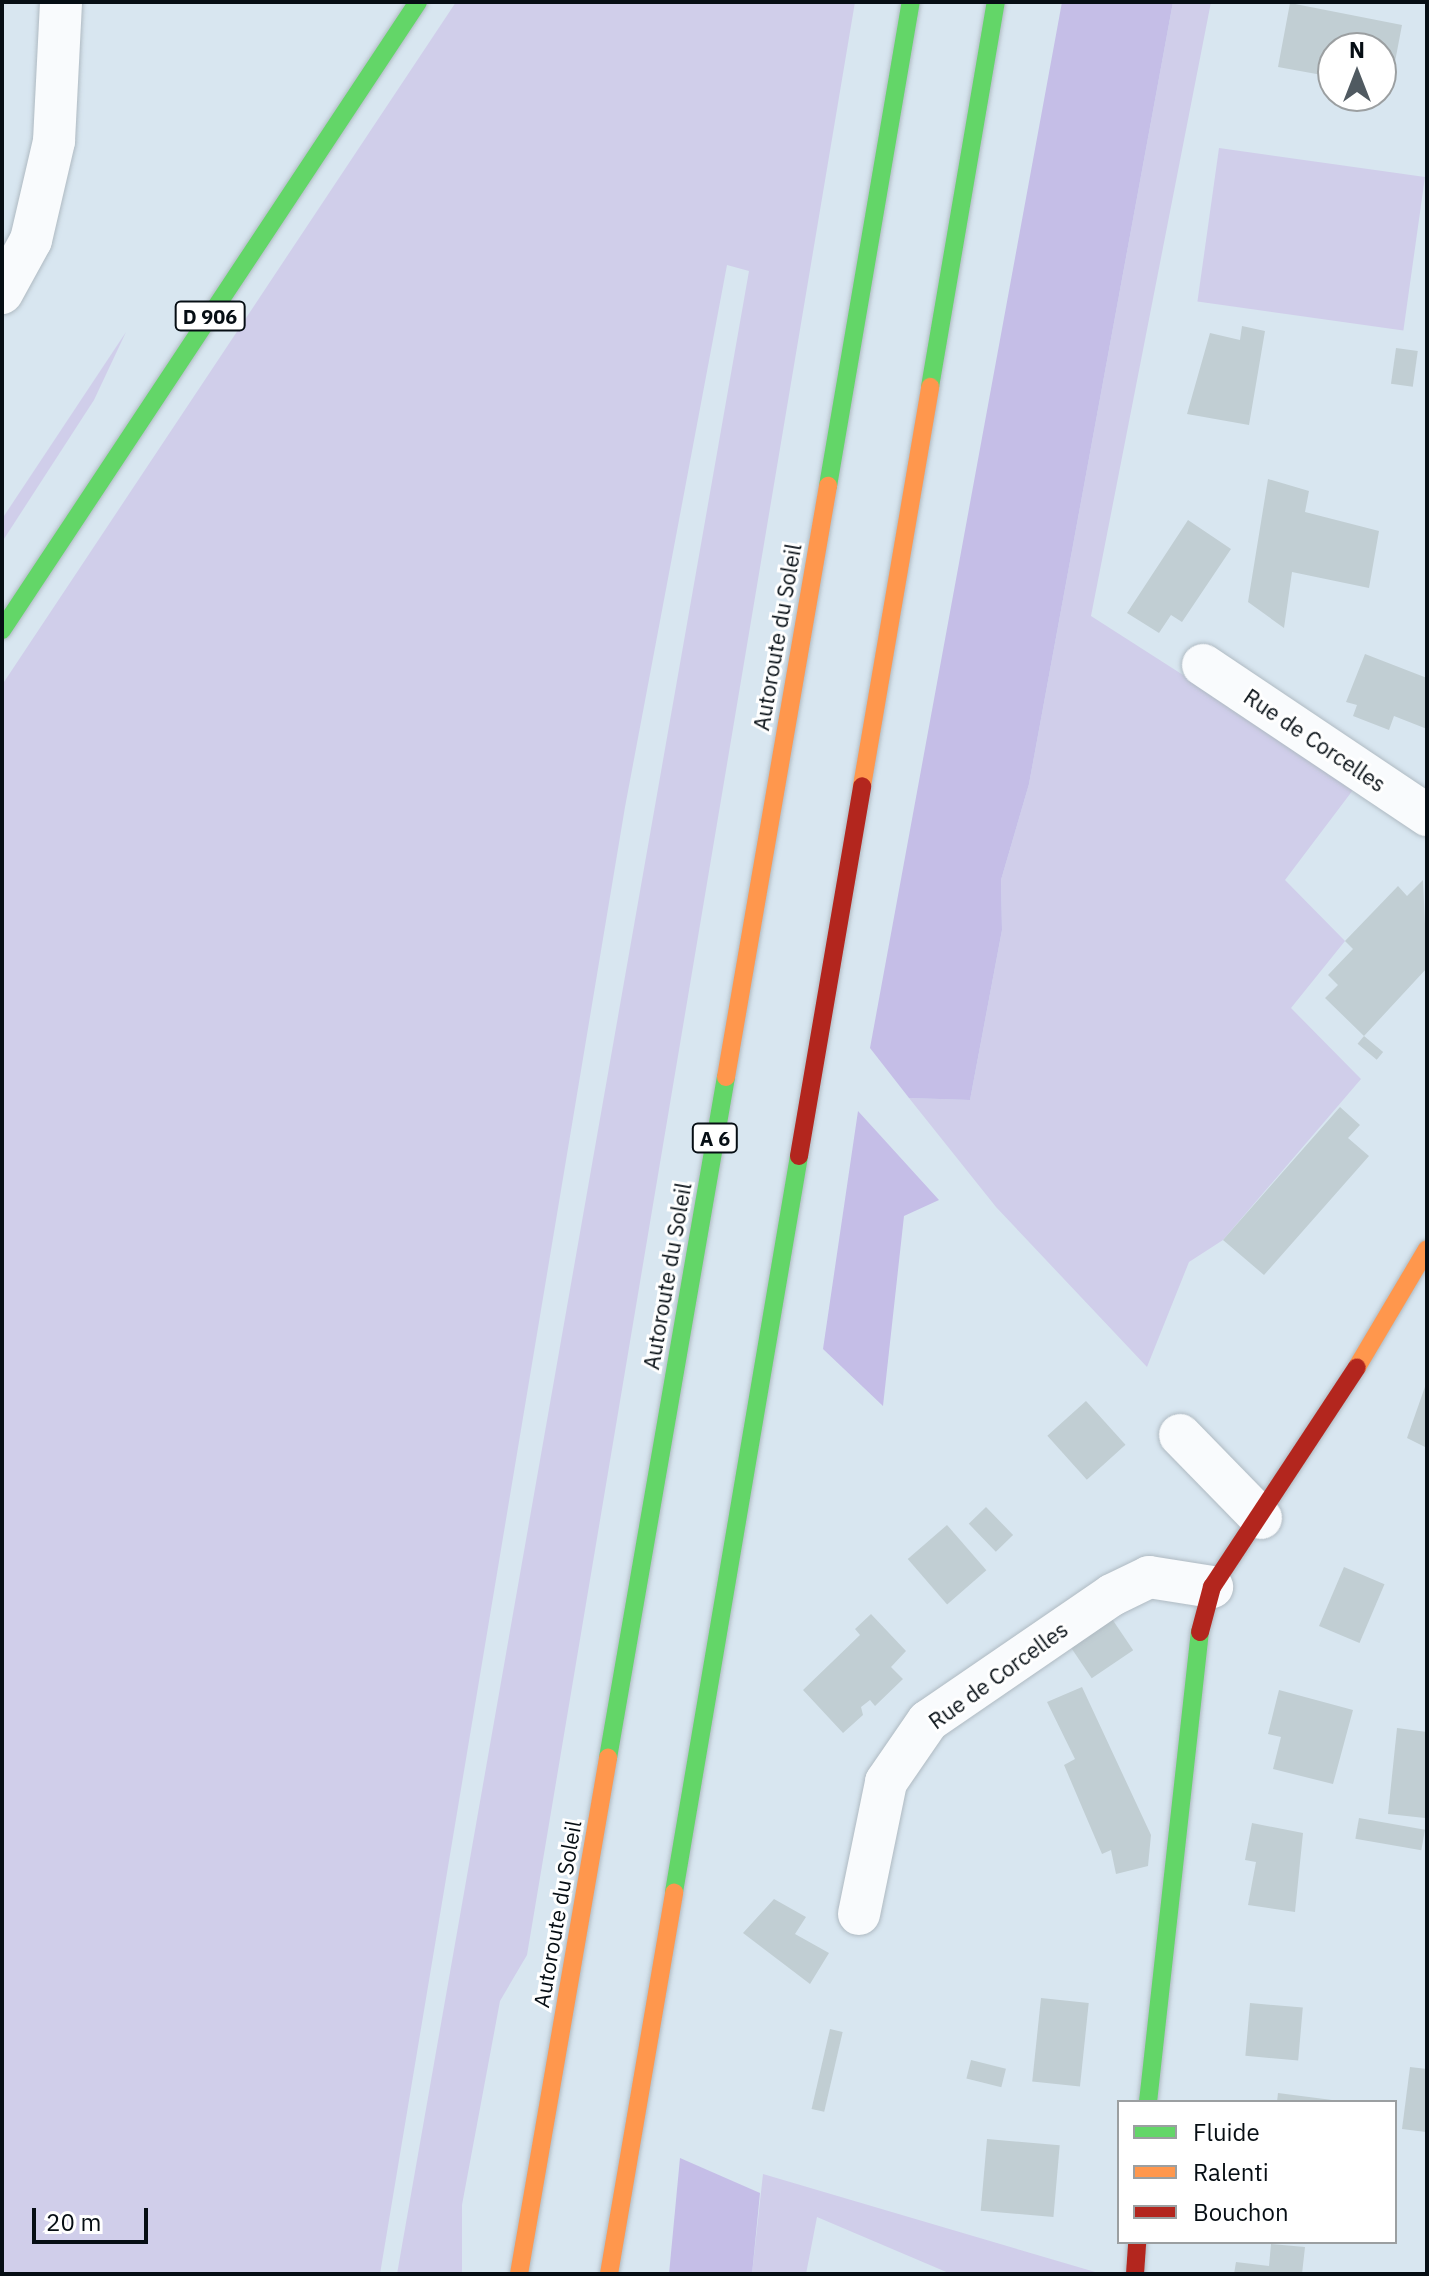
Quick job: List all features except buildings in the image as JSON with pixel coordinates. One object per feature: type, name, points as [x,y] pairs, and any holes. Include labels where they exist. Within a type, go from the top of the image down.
[{"type":"main road","name":"D 906","points":[[2,630],[418,2]]},
{"type":"main road","name":"Autoroute du Soleil","points":[[519,2274],[911,2]]},
{"type":"main road","points":[[609,2274],[996,2]]},
{"type":"main road","points":[[1148,2100],[1193,1658],[1212,1587],[1261,1518],[1427,1249]]},
{"type":"main road","points":[[1135,2274],[1137,2244]]},
{"type":"street","points":[[2,293],[31,240],[54,141],[61,2]]},
{"type":"street","name":"Rue de Corcelles","points":[[1203,665],[1427,815]]},
{"type":"street","points":[[1180,1435],[1261,1518]]},
{"type":"street","name":"Rue de Corcelles","points":[[859,1914],[886,1782],[928,1721],[1112,1595],[1149,1577],[1212,1587]]},
{"type":"shaded area","points":[[456,2],[855,2],[527,1955],[500,2001],[462,2205],[462,2274],[397,2274],[749,271],[727,265],[625,807],[380,2274],[2,2274],[2,685]]},
{"type":"shaded area","points":[[1062,2],[1173,2],[1029,784],[1001,880],[1002,930],[970,1100],[909,1098],[870,1048]]},
{"type":"shaded area","points":[[1173,2],[1211,2],[1091,616],[1356,786],[1285,880],[1345,941],[1291,1008],[1361,1079],[1223,1240],[1189,1262],[1147,1367],[996,1207],[909,1098],[970,1100],[1002,930],[1001,880],[1029,784]]},
{"type":"shaded area","points":[[1219,148],[1425,177],[1403,330],[1197,301]]},
{"type":"shaded area","points":[[126,332],[94,400],[2,542],[2,519]]},
{"type":"shaded area","points":[[858,1111],[939,1200],[904,1216],[883,1406],[823,1349]]},
{"type":"shaded area","points":[[680,2158],[760,2193],[752,2274],[669,2274]]},
{"type":"shaded area","points":[[763,2174],[1102,2274],[951,2274],[817,2217],[806,2274],[752,2274]]},
{"type":"traffic: fast","points":[[2,630],[418,2]]},
{"type":"traffic: fast","points":[[828,486],[911,2]]},
{"type":"traffic: fast","points":[[930,387],[996,2]]},
{"type":"traffic: fast","points":[[608,1758],[726,1077]]},
{"type":"traffic: fast","points":[[674,1892],[799,1156]]},
{"type":"traffic: fast","points":[[1148,2100],[1200,1632]]},
{"type":"traffic: slow","points":[[862,786],[930,387]]},
{"type":"traffic: slow","points":[[726,1077],[828,486]]},
{"type":"traffic: slow","points":[[1357,1367],[1427,1249]]},
{"type":"traffic: slow","points":[[519,2274],[608,1758]]},
{"type":"traffic: slow","points":[[609,2274],[674,1892]]},
{"type":"traffic: jam","points":[[799,1156],[862,786]]},
{"type":"traffic: jam","points":[[1200,1632],[1212,1587],[1357,1367]]},
{"type":"traffic: jam","points":[[1135,2274],[1137,2244]]}]
